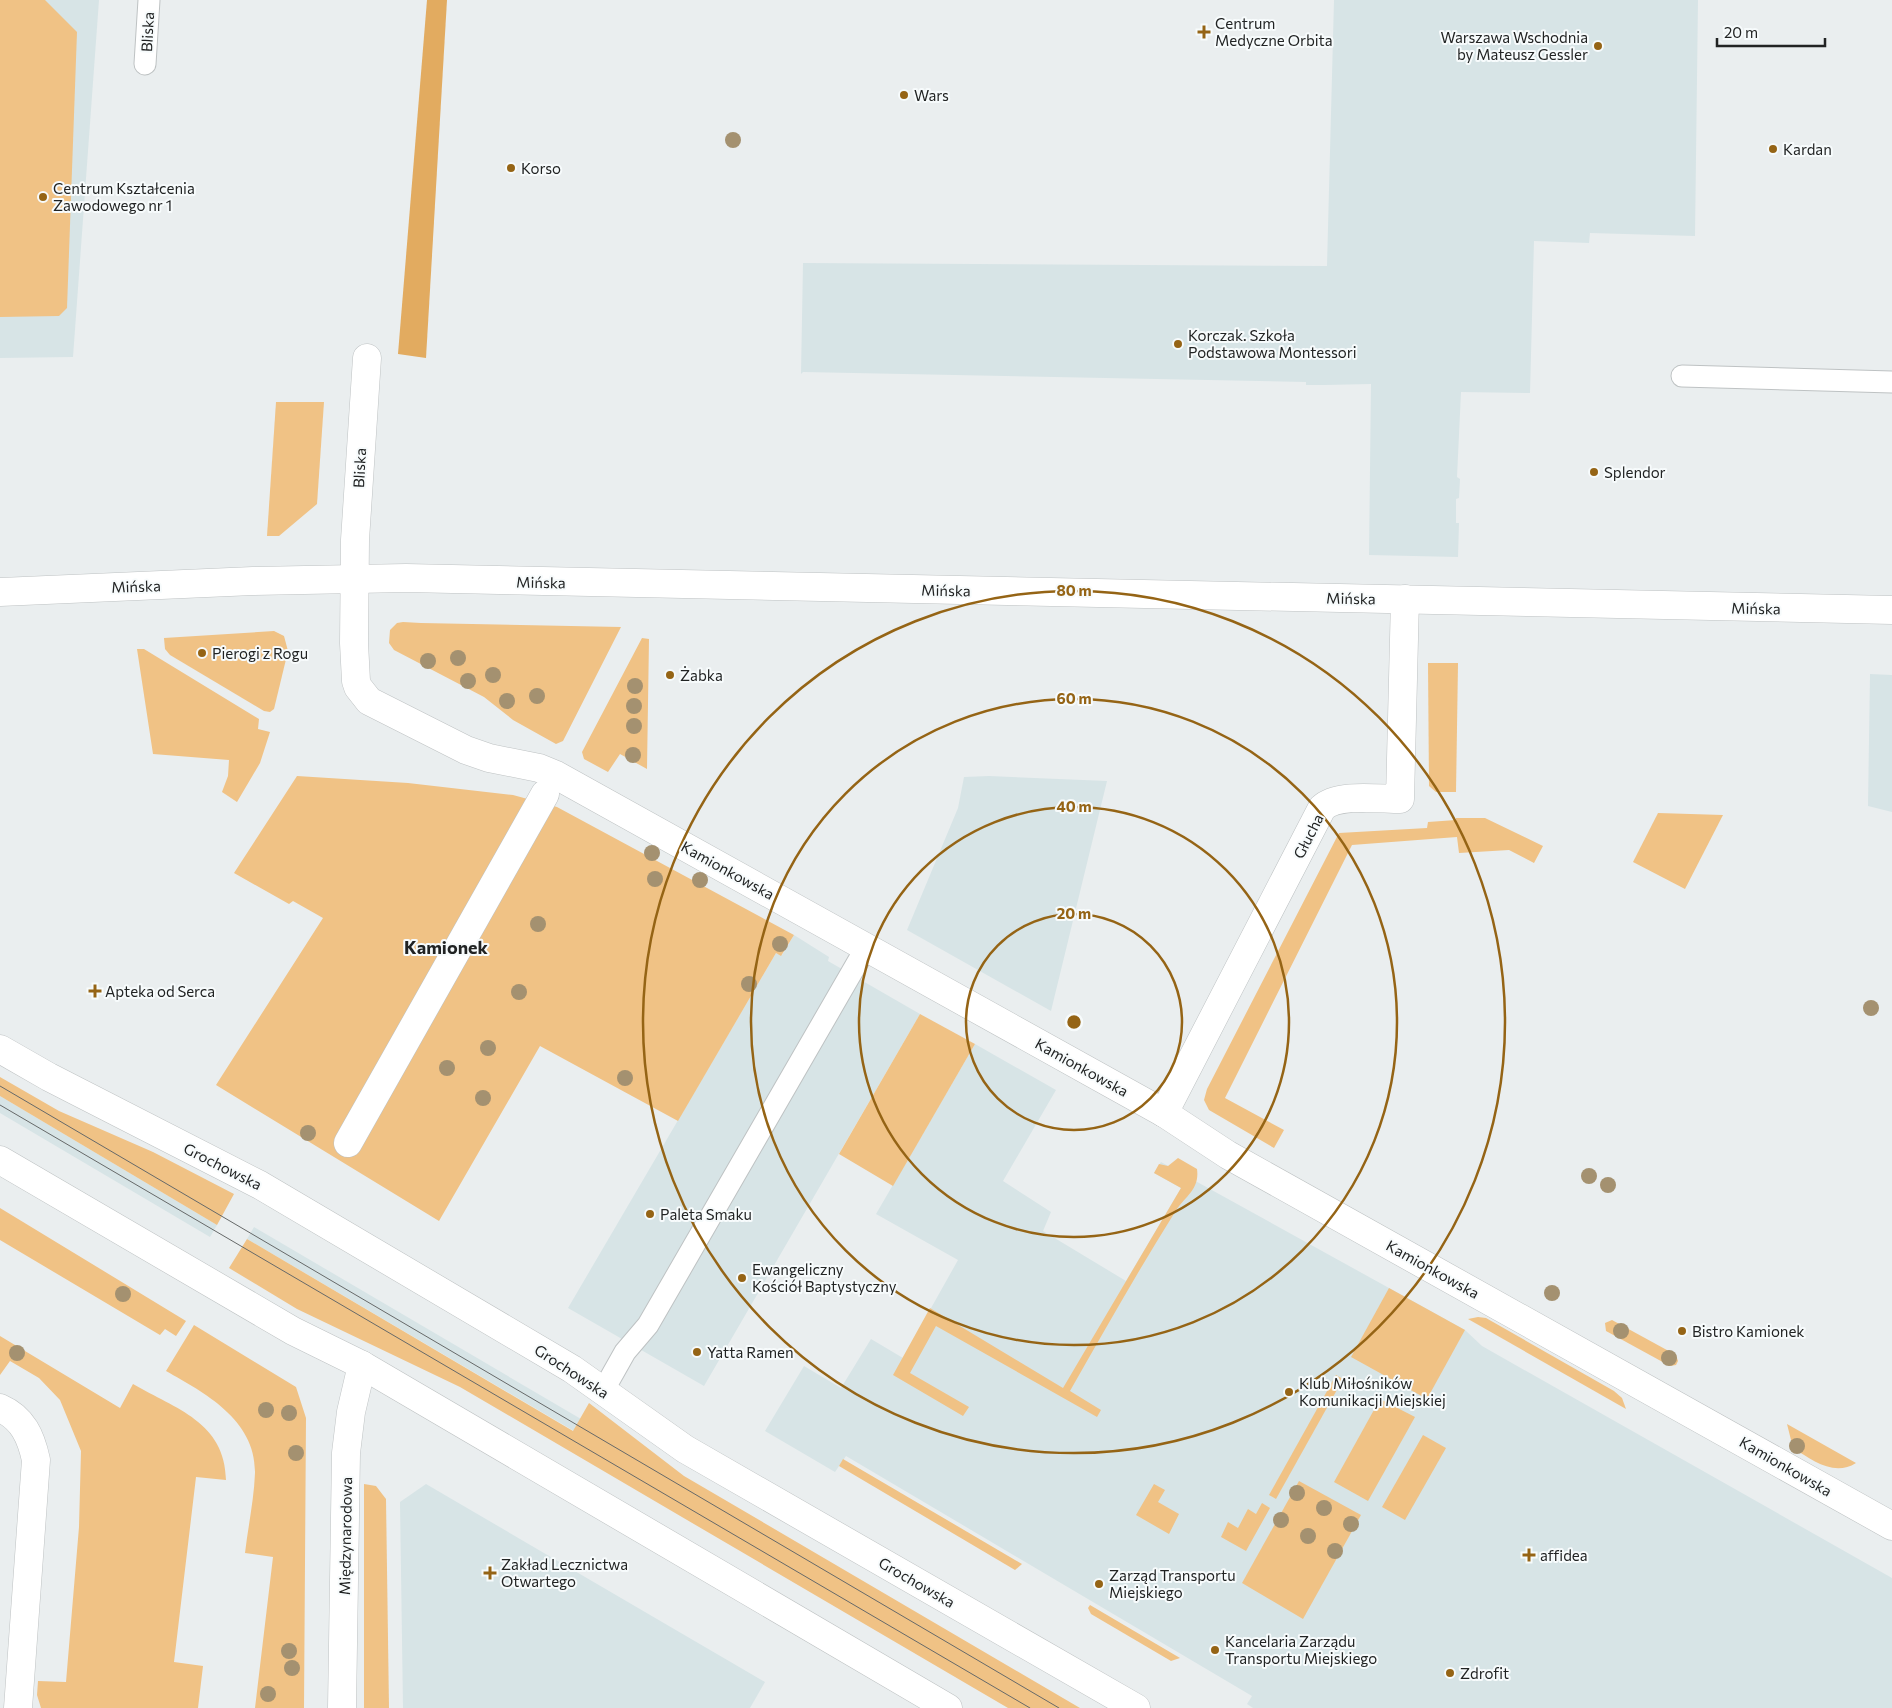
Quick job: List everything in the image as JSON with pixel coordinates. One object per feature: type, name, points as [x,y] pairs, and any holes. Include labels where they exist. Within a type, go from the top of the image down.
[{"type":"street","name":"Bliska","points":[[354,578],[354,540],[367,358]]},
{"type":"street","name":"Mińska","points":[[0,592],[354,578],[1892,610]]},
{"type":"street","name":"Kamionkowska","points":[[354,578],[356,680],[358,687],[369,701],[466,750],[489,758],[546,770],[866,946],[1164,1114],[1228,1155],[1892,1526]]},
{"type":"street","name":"Głucha","points":[[1164,1114],[1322,808],[1329,802],[1339,799],[1400,799],[1405,599]]},
{"type":"street","points":[[348,1144],[546,794]]},
{"type":"street","name":"Grochowska","points":[[0,1049],[49,1077],[260,1185],[556,1360],[685,1449],[1136,1708]]},
{"type":"street","points":[[0,1160],[293,1331],[362,1365],[948,1708]]},
{"type":"street","name":"Międzynarodowa","points":[[342,1708],[346,1453],[350,1412],[362,1365]]},
{"type":"street","points":[[0,1408],[7,1411],[24,1427],[32,1439],[36,1460],[18,1708]]},
{"type":"lane","name":"Bliska","points":[[146,64],[149,0]]},
{"type":"lane","points":[[1682,376],[1892,382]]},
{"type":"lane","points":[[603,1391],[625,1352],[648,1325],[866,946]]},
{"type":"shaded area","name":"Centrum Kształcenia Zawodowego nr 1","points":[[0,0],[99,0],[73,357],[0,358]]},
{"type":"shaded area","name":"Centrum Kształcenia Zawodowego nr 1","points":[[0,0],[45,0],[77,32],[67,308],[59,316],[0,317]]},
{"type":"shaded area","points":[[427,0],[447,0],[426,358],[398,354]]},
{"type":"shaded area","points":[[1334,0],[1698,0],[1695,236],[1590,233],[1589,243],[1534,241],[1530,393],[1461,392],[1457,477],[1460,479],[1459,498],[1456,499],[1456,523],[1459,523],[1458,557],[1369,555],[1371,384],[1306,385],[1306,382],[803,372],[801,374],[803,263],[1327,266]]},
{"type":"shaded area","points":[[276,402],[324,402],[317,504],[279,536],[267,536]]},
{"type":"shaded area","points":[[397,623],[621,627],[563,741],[556,744],[513,720],[484,697],[394,650],[389,643],[390,630]]},
{"type":"shaded area","points":[[274,631],[284,636],[288,651],[274,709],[270,712],[264,711],[170,655],[165,649],[164,638]]},
{"type":"shaded area","points":[[642,638],[649,639],[647,769],[620,754],[608,772],[584,759],[582,752]]},
{"type":"shaded area","points":[[137,649],[144,649],[259,719],[258,729],[270,732],[260,763],[237,802],[222,792],[228,776],[229,760],[153,754]]},
{"type":"shaded area","points":[[1428,663],[1458,663],[1456,792],[1436,792],[1429,786]]},
{"type":"shaded area","points":[[1870,674],[1892,675],[1892,812],[1868,806]]},
{"type":"shaded area","points":[[297,776],[408,783],[513,795],[557,807],[794,935],[781,956],[776,953],[678,1121],[540,1046],[439,1221],[216,1085],[323,918],[293,901],[289,904],[234,873]]},
{"type":"shaded area","points":[[989,776],[1107,781],[1051,1011],[907,930],[958,808],[964,777]]},
{"type":"shaded area","points":[[1658,813],[1723,815],[1685,889],[1633,862]]},
{"type":"shaded area","points":[[1456,818],[1485,818],[1543,846],[1534,863],[1509,850],[1459,853],[1457,837],[1352,845],[1225,1098],[1284,1130],[1274,1148],[1209,1110],[1204,1100],[1207,1089],[1339,833],[1427,828],[1428,822],[1456,820]]},
{"type":"shaded area","points":[[794,935],[829,957],[828,961],[920,1014],[704,1386],[568,1308],[776,953],[782,955]]},
{"type":"shaded area","points":[[920,1014],[975,1044],[893,1186],[839,1154]]},
{"type":"shaded area","points":[[975,1044],[1056,1090],[1003,1181],[1051,1212],[1043,1231],[1126,1281],[1181,1188],[1154,1173],[1161,1162],[1465,1330],[1482,1346],[1892,1578],[1892,1708],[1253,1708],[1247,1704],[1252,1696],[846,1456],[835,1472],[765,1431],[804,1366],[841,1388],[871,1339],[903,1358],[958,1260],[876,1214]]},
{"type":"shaded area","points":[[0,1077],[59,1111],[153,1152],[234,1194],[217,1225],[0,1096]]},
{"type":"shaded area","points":[[0,1096],[217,1225],[210,1237],[0,1113]]},
{"type":"shaded area","points":[[1178,1158],[1197,1169],[1194,1188],[1161,1234],[1070,1391],[1101,1410],[1097,1417],[936,1326],[910,1373],[969,1407],[963,1416],[893,1375],[930,1308],[1063,1388],[1181,1188],[1154,1173],[1159,1164],[1168,1166]]},
{"type":"shaded area","points":[[0,1208],[186,1321],[176,1336],[165,1329],[160,1335],[0,1240]]},
{"type":"shaded area","points":[[254,1227],[581,1419],[574,1431],[247,1239]]},
{"type":"shaded area","points":[[247,1239],[573,1431],[589,1403],[684,1476],[1080,1708],[1008,1708],[460,1387],[297,1309],[229,1268]]},
{"type":"shaded area","points":[[1389,1288],[1465,1330],[1427,1399],[1351,1357]]},
{"type":"shaded area","points":[[1486,1318],[1614,1391],[1622,1398],[1626,1409],[1468,1319]]},
{"type":"shaded area","points":[[1612,1320],[1676,1355],[1678,1361],[1676,1365],[1670,1366],[1606,1331],[1605,1323]]},
{"type":"shaded area","points":[[194,1325],[296,1387],[306,1418],[304,1708],[255,1708],[273,1557],[245,1553],[255,1473],[253,1454],[247,1438],[238,1423],[226,1410],[212,1399],[166,1371]]},
{"type":"shaded area","points":[[0,1336],[120,1408],[133,1384],[181,1410],[195,1420],[217,1444],[223,1460],[226,1480],[196,1477],[174,1662],[203,1666],[198,1708],[41,1708],[37,1695],[38,1681],[66,1682],[79,1527],[81,1451],[60,1400],[39,1378],[10,1361],[0,1375]]},
{"type":"shaded area","points":[[1336,1375],[1343,1379],[1276,1499],[1269,1495]]},
{"type":"shaded area","points":[[1380,1399],[1415,1417],[1368,1501],[1334,1482]]},
{"type":"shaded area","points":[[1787,1424],[1856,1463],[1848,1467],[1831,1468],[1815,1462],[1793,1448]]},
{"type":"shaded area","points":[[1423,1435],[1446,1448],[1405,1520],[1382,1507]]},
{"type":"shaded area","points":[[843,1459],[1022,1564],[1015,1570],[839,1466]]},
{"type":"shaded area","points":[[1299,1481],[1361,1515],[1303,1619],[1242,1583]]},
{"type":"shaded area","points":[[364,1484],[376,1486],[386,1499],[389,1708],[364,1708]]},
{"type":"shaded area","name":"Zakład Lecznictwa Otwartego","points":[[426,1484],[765,1682],[750,1708],[403,1708],[400,1502]]},
{"type":"shaded area","points":[[1154,1484],[1165,1490],[1158,1502],[1179,1514],[1169,1534],[1136,1515]]},
{"type":"shaded area","points":[[1262,1503],[1270,1508],[1246,1551],[1221,1537],[1228,1522],[1238,1528],[1248,1509],[1256,1514]]},
{"type":"shaded area","points":[[1090,1605],[1180,1658],[1171,1661],[1091,1614],[1088,1608]]},
{"type":"tram line","points":[[0,1086],[1059,1708]]},
{"type":"tram line","points":[[0,1105],[1030,1708]]},
{"type":"place","name":"Centrum Medyczne Orbita","points":[[1204,32]]},
{"type":"place","name":"Warszawa Wschodnia by Mateusz Gessler","points":[[1598,46]]},
{"type":"place","name":"Wars","points":[[904,95]]},
{"type":"place","name":"Kardan","points":[[1773,149]]},
{"type":"place","name":"Korso","points":[[511,168]]},
{"type":"place","name":"Centrum Kształcenia Zawodowego nr 1","points":[[43,197]]},
{"type":"place","name":"Korczak. Szkoła Podstawowa Montessori","points":[[1178,344]]},
{"type":"place","name":"Splendor","points":[[1594,472]]},
{"type":"place","name":"Pierogi z Rogu","points":[[202,653]]},
{"type":"place","name":"Żabka","points":[[670,675]]},
{"type":"place","name":"Apteka od Serca","points":[[95,991]]},
{"type":"place","name":"Paleta Smaku","points":[[650,1214]]},
{"type":"place","name":"Ewangeliczny Kościół Baptystyczny","points":[[742,1278]]},
{"type":"place","name":"Bistro Kamionek","points":[[1682,1331]]},
{"type":"place","name":"Yatta Ramen","points":[[697,1352]]},
{"type":"place","name":"Klub Miłośników Komunikacji Miejskiej","points":[[1289,1392]]},
{"type":"place","name":"affidea","points":[[1529,1555]]},
{"type":"place","name":"Zakład Lecznictwa Otwartego","points":[[490,1573]]},
{"type":"place","name":"Zarząd Transportu Miejskiego","points":[[1099,1584]]},
{"type":"place","name":"Kancelaria Zarządu Transportu Miejskiego","points":[[1215,1650]]},
{"type":"place","name":"Zdrofit","points":[[1450,1673]]},
{"type":"district","name":"Kamionek","points":[[446,947]]}]
